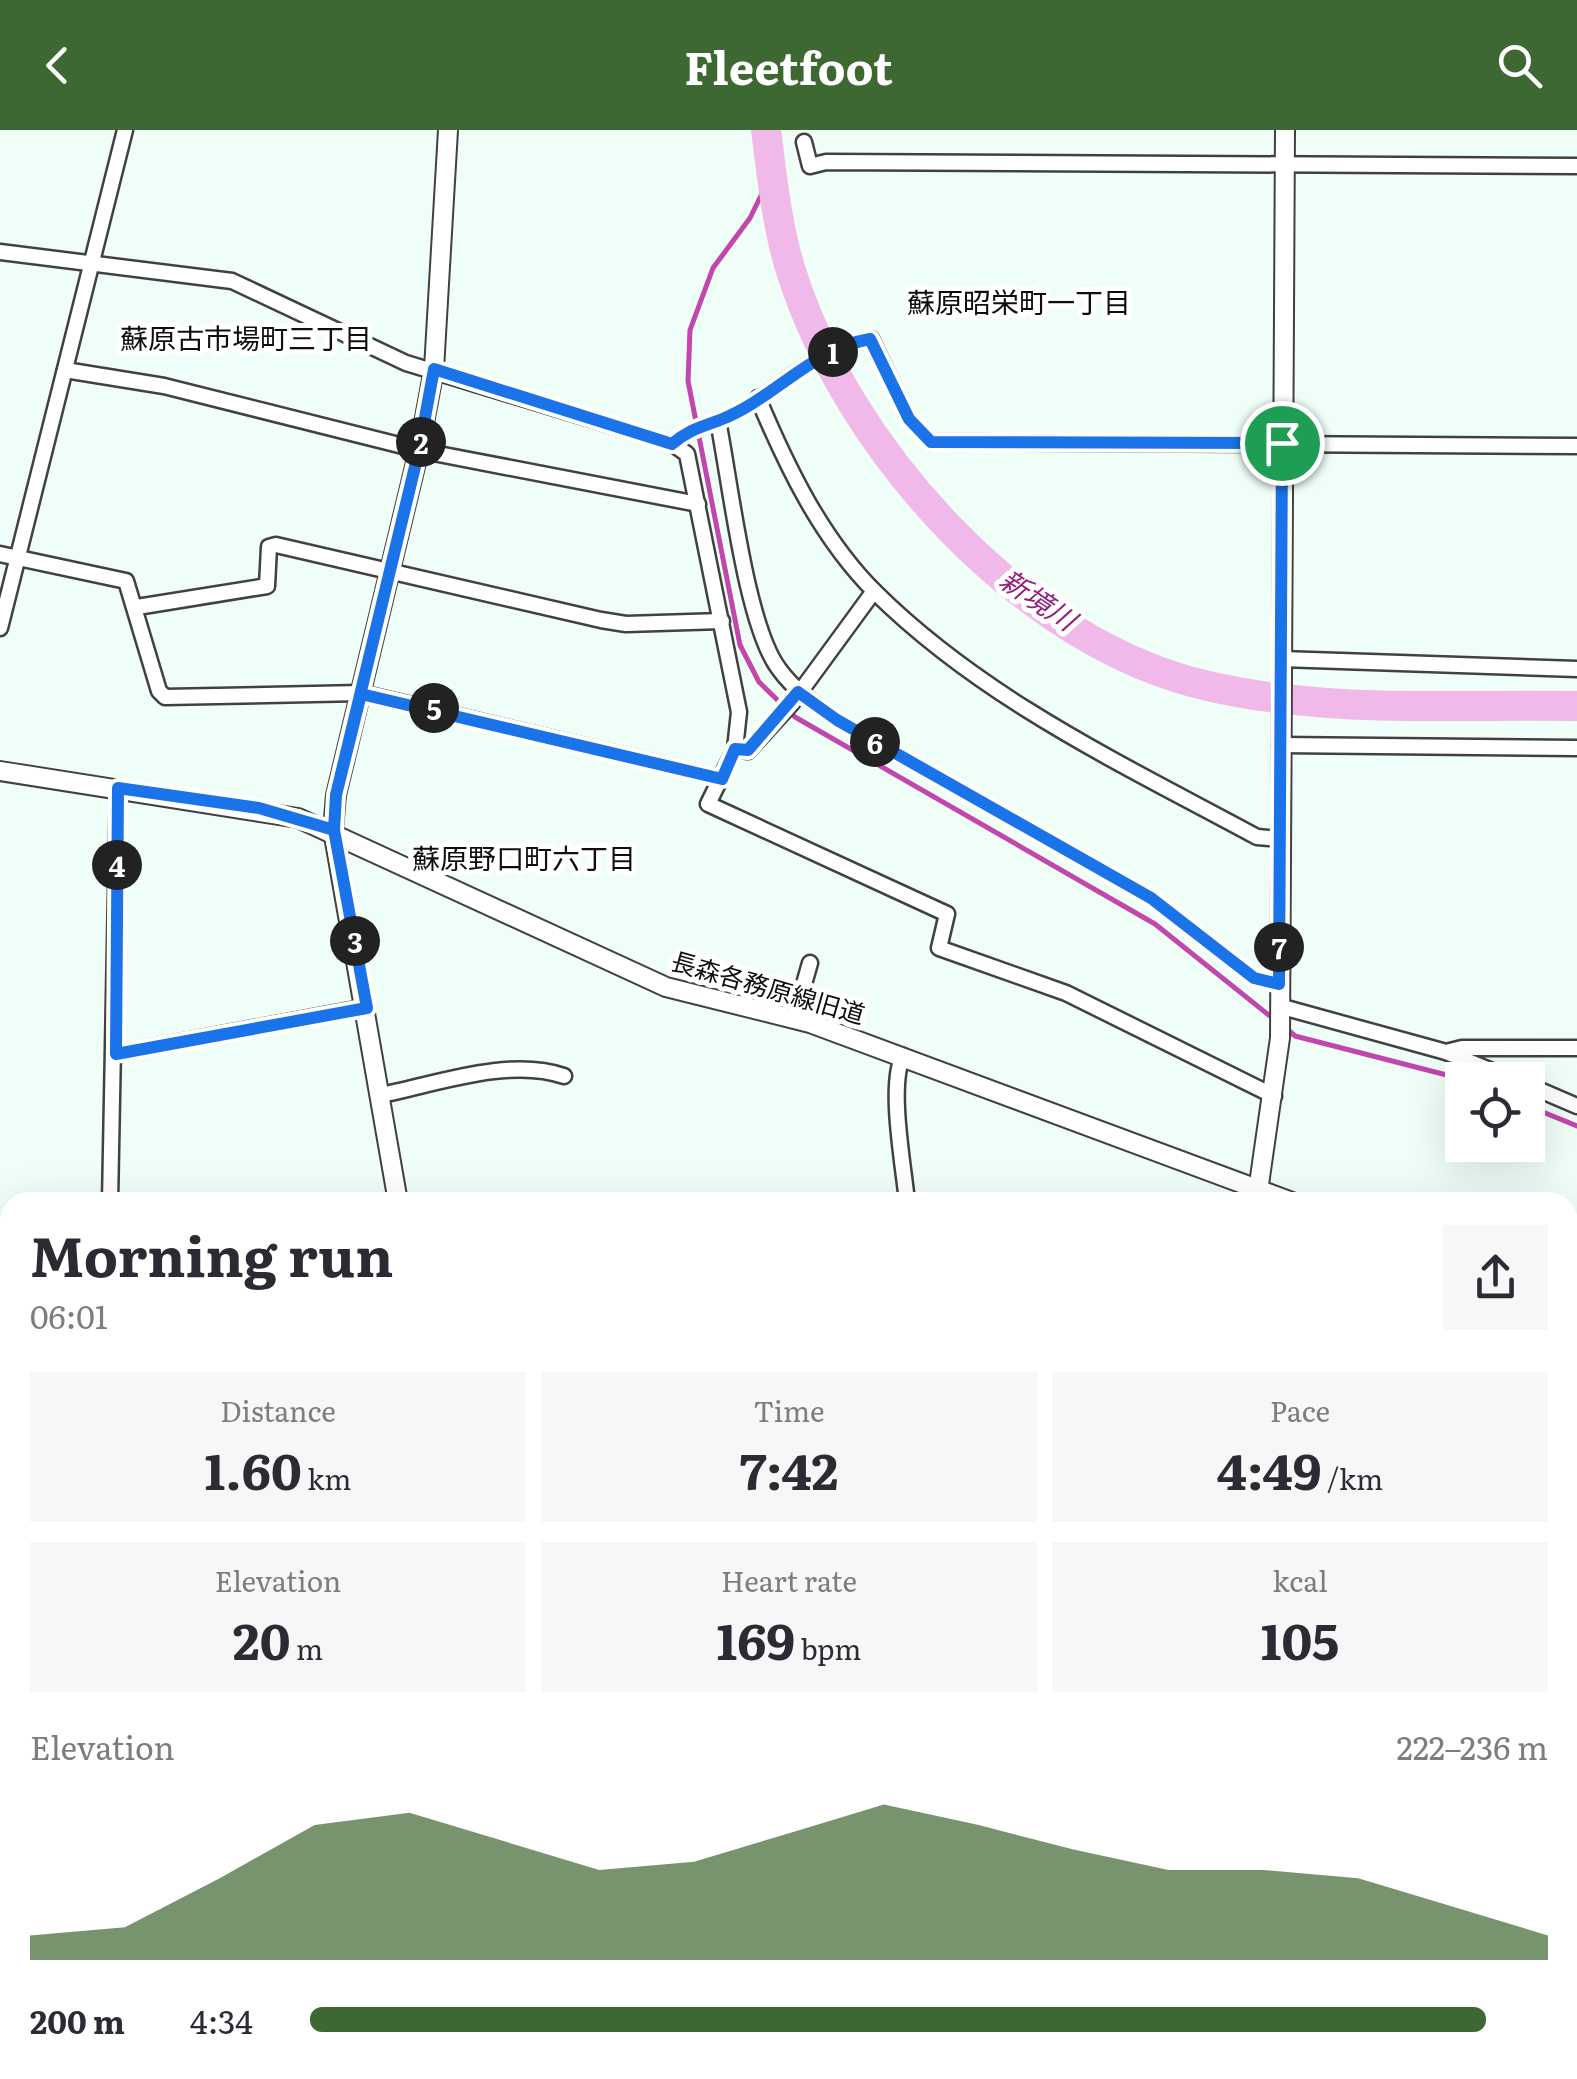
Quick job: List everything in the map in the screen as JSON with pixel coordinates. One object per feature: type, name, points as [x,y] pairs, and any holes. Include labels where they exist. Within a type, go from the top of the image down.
[{"type":"street","points":[[0,628],[126,130]]},
{"type":"street","points":[[396,1192],[334,830],[336,795],[419,450],[434,369],[448,130]]},
{"type":"street","points":[[1259,1192],[1280,1038],[1284,130]]},
{"type":"street","points":[[804,142],[810,166],[826,162],[1577,166]]},
{"type":"street","points":[[0,252],[91,260],[232,281],[406,363],[672,444],[688,454],[739,712],[735,749],[708,804],[947,914],[939,948],[1066,993],[1274,1096]]},
{"type":"street","points":[[672,444],[686,431],[714,422],[758,398],[804,364],[870,339],[909,419],[931,442],[1577,446]]},
{"type":"street","points":[[64,370],[164,386],[419,450],[698,504]]},
{"type":"street","points":[[758,398],[786,465],[821,524],[874,591],[1016,706],[1257,837],[1280,839]]},
{"type":"street","points":[[714,422],[760,636],[795,697],[1151,898],[1254,978],[1279,984]]},
{"type":"street","points":[[137,607],[267,586],[269,547],[276,545],[626,624],[722,621]]},
{"type":"street","points":[[0,554],[126,581],[137,607],[158,690],[165,698],[361,694],[722,779]]},
{"type":"street","points":[[735,749],[748,750],[778,719],[874,591]]},
{"type":"street","points":[[1280,666],[1577,669]]},
{"type":"street","points":[[1280,737],[1577,748]]},
{"type":"street","name":"長森各務原線旧道","points":[[0,771],[259,808],[334,830],[666,987],[794,1019],[903,1056],[1248,1192]]},
{"type":"street","points":[[110,1192],[118,788]]},
{"type":"street","points":[[794,1019],[810,962]]},
{"type":"street","points":[[116,1054],[367,1008]]},
{"type":"street","points":[[1279,1008],[1446,1052],[1470,1062]]},
{"type":"street","points":[[1446,1052],[1462,1048],[1577,1048]]},
{"type":"street","points":[[903,1056],[899,1065],[900,1118],[906,1192]]},
{"type":"street","points":[[381,1094],[504,1072],[544,1069],[564,1076]]},
{"type":"street","points":[[1545,1092],[1577,1106]]},
{"type":"waterway","name":"新境川","points":[[766,130],[791,271],[817,338],[854,405],[899,469],[951,530],[1009,583],[1072,628],[1139,663],[1208,686],[1254,695],[1392,706],[1577,706]]},
{"type":"waterway","points":[[771,175],[750,218],[713,268],[690,330],[688,381],[740,645],[759,682],[795,717],[1155,924],[1275,1020]]},
{"type":"waterway","points":[[1287,1029],[1295,1036],[1445,1075]]},
{"type":"waterway","points":[[1545,1113],[1577,1126]]},
{"type":"district","name":"蘇原昭栄町一丁目","points":[[1019,303]]},
{"type":"district","name":"蘇原古市場町三丁目","points":[[246,339]]},
{"type":"district","name":"蘇原野口町六丁目","points":[[524,859]]},
{"type":"route","points":[[1282,443],[931,442],[909,419],[870,339],[804,364],[758,398],[718,421],[686,431],[672,444],[434,369],[419,450],[336,795],[334,830],[367,1008],[116,1054],[118,788],[259,808],[334,830],[336,795],[361,694],[722,779],[735,749],[748,750],[798,692],[837,720],[1151,898],[1254,978],[1279,984],[1282,443]]}]
